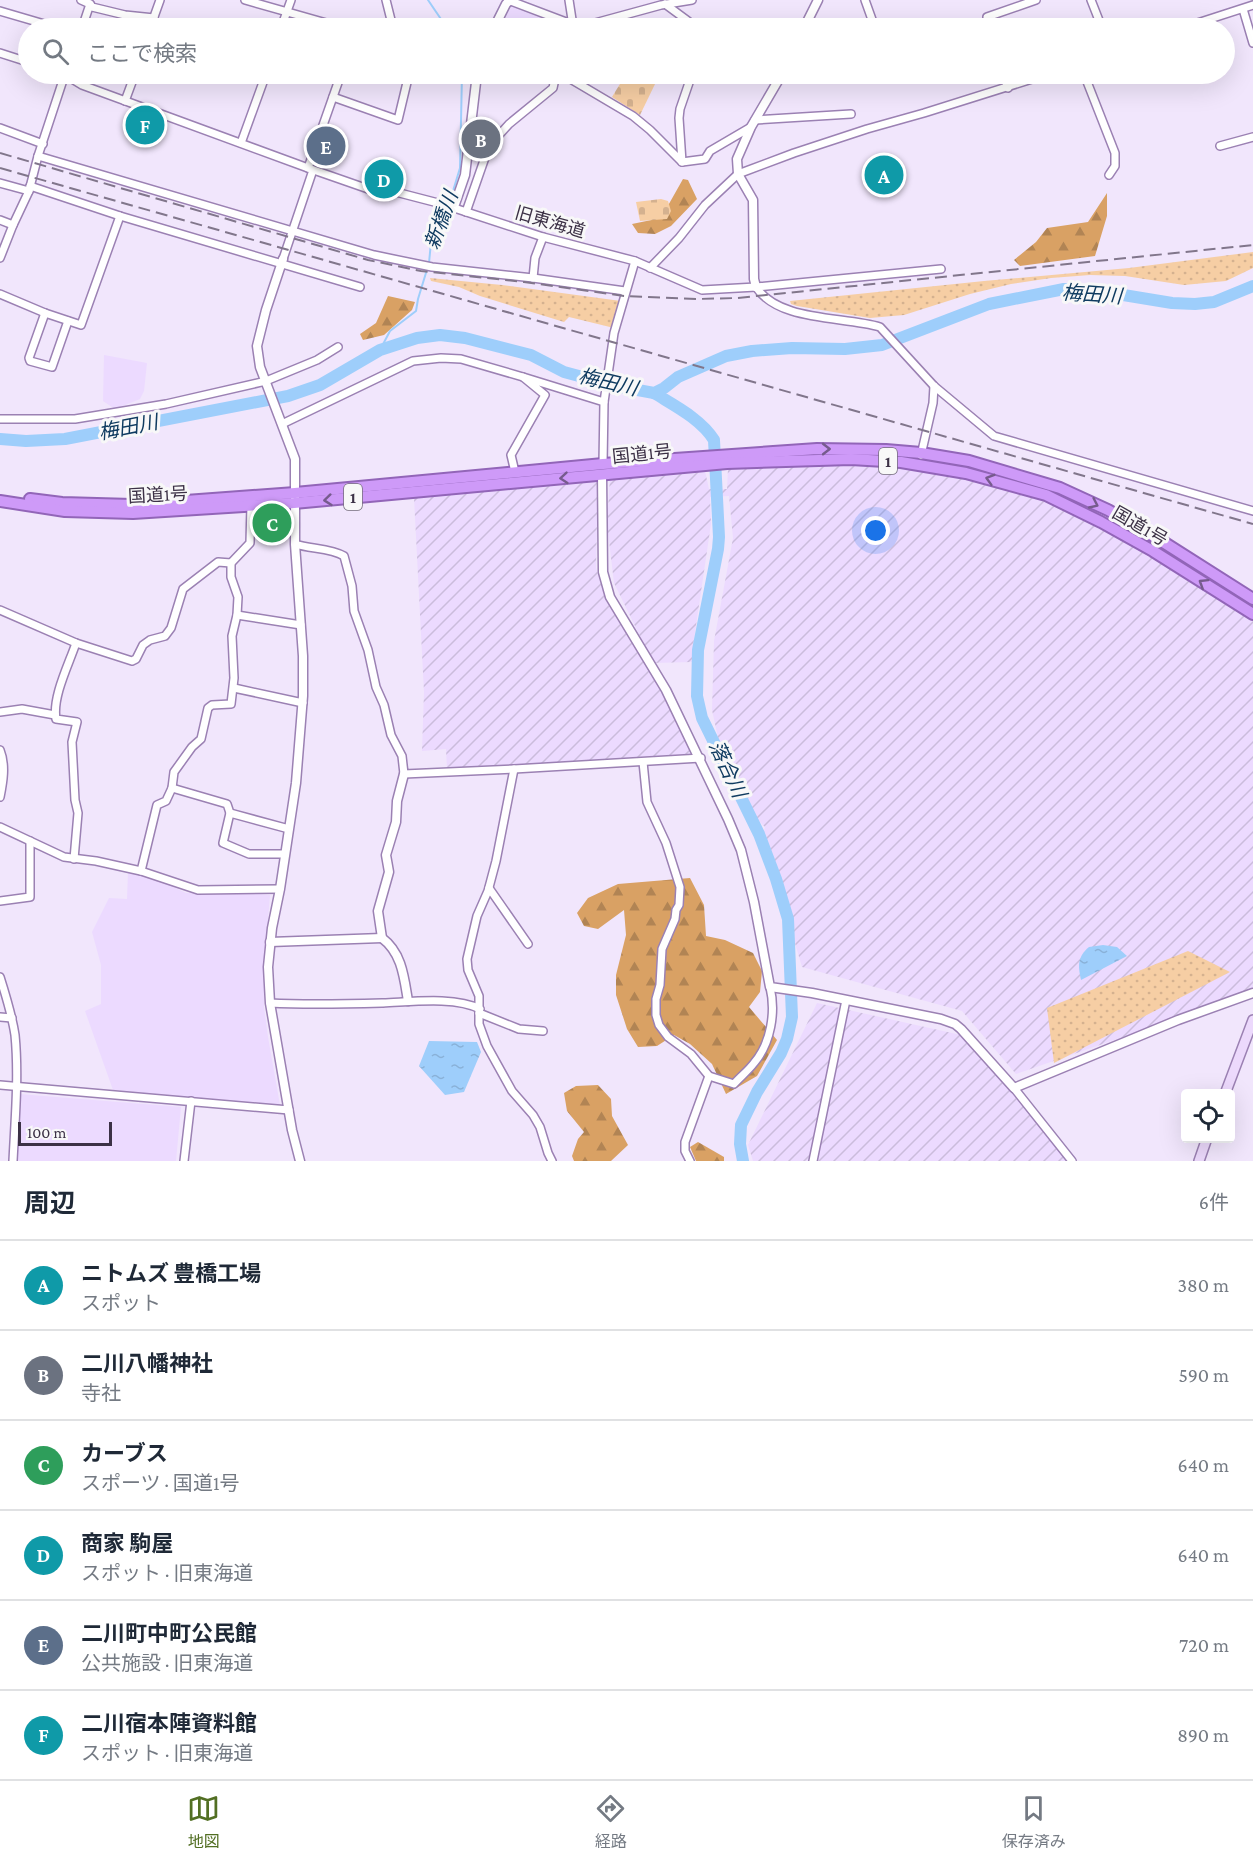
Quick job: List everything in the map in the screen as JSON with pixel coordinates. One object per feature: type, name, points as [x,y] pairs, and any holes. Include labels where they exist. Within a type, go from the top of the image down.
[{"type":"highway","name":"国道1号","points":[[0,494],[62,503],[132,506],[295,498],[817,449],[886,450],[1046,495],[1153,551],[1253,614]]},
{"type":"highway","name":"国道1号","points":[[921,458],[969,461],[1060,488],[1108,510],[1253,599]]},
{"type":"highway","name":"国道1号","points":[[0,501],[65,512],[133,513],[251,506],[295,498],[515,472],[602,469]]},
{"type":"main road","points":[[1227,1089],[1253,1020]]},
{"type":"main road","points":[[1199,1161],[1205,1143]]},
{"type":"street","points":[[81,0],[92,7],[125,15],[154,18],[160,0]]},
{"type":"street","points":[[245,0],[308,18]]},
{"type":"street","points":[[285,18],[291,0]]},
{"type":"street","points":[[386,0],[390,18]]},
{"type":"street","points":[[499,18],[509,0],[552,18]]},
{"type":"street","points":[[569,0],[572,18]]},
{"type":"street","points":[[611,18],[662,3],[692,0]]},
{"type":"street","points":[[809,18],[818,0]]},
{"type":"street","points":[[866,0],[872,18]]},
{"type":"street","points":[[987,18],[1036,0]]},
{"type":"street","points":[[1091,0],[1098,18]]},
{"type":"street","points":[[662,3],[684,18]]},
{"type":"street","points":[[85,18],[90,4]]},
{"type":"street","points":[[1214,18],[1253,5]]},
{"type":"street","points":[[1243,9],[1253,43]]},
{"type":"street","points":[[0,11],[23,18]]},
{"type":"street","points":[[0,53],[18,59]]},
{"type":"street","points":[[0,258],[30,189],[38,156],[63,84]]},
{"type":"street","name":"旧東海道","points":[[81,84],[374,191],[388,190],[449,206],[543,237],[635,261],[702,290],[941,269]]},
{"type":"street","points":[[125,101],[131,84]]},
{"type":"street","points":[[241,143],[262,84]]},
{"type":"street","points":[[300,1161],[270,1003],[268,967],[296,783],[303,703],[303,656],[295,544],[295,459],[260,367],[257,346],[266,310],[338,84]]},
{"type":"street","points":[[333,97],[398,120],[407,84]]},
{"type":"street","points":[[449,206],[465,175],[476,84]]},
{"type":"street","points":[[466,212],[489,146],[509,124],[553,88],[554,84]]},
{"type":"street","points":[[579,84],[633,116],[682,162]]},
{"type":"street","points":[[682,162],[679,118],[689,84]]},
{"type":"street","points":[[776,84],[753,124],[737,159],[738,174],[753,201],[754,279],[756,287],[766,299],[780,308],[880,327],[934,386],[994,436],[1253,511]]},
{"type":"street","points":[[1007,84],[1008,88]]},
{"type":"street","points":[[650,268],[679,238],[705,205],[738,174],[867,129],[1019,84]]},
{"type":"street","points":[[1088,84],[1115,153],[1115,166],[1109,175]]},
{"type":"street","points":[[682,162],[705,159],[710,151],[753,124],[850,114]]},
{"type":"street","points":[[0,128],[43,144]]},
{"type":"street","points":[[1220,146],[1253,137]]},
{"type":"street","points":[[38,156],[374,255],[428,266],[626,291]]},
{"type":"street","points":[[0,183],[30,189],[282,261],[360,287]]},
{"type":"street","points":[[0,294],[81,325],[120,216]]},
{"type":"street","points":[[0,220],[13,225]]},
{"type":"street","points":[[533,278],[535,258],[543,237]]},
{"type":"street","points":[[635,261],[614,333],[604,400],[603,572],[610,597],[666,690],[701,758],[741,850],[754,902],[773,998],[773,1010],[770,1030],[763,1047],[755,1062],[734,1084],[709,1076],[691,1054],[668,1037],[659,1025],[656,1015],[661,959],[679,905],[680,887],[666,843],[647,802],[643,762]]},
{"type":"street","points":[[45,313],[29,358],[30,361],[52,367],[68,321]]},
{"type":"street","points":[[0,419],[75,419],[117,413],[267,383],[339,348]]},
{"type":"street","points":[[281,422],[413,360],[441,358],[461,359],[604,400]]},
{"type":"street","points":[[515,472],[511,455],[544,395],[523,377]]},
{"type":"street","points":[[921,458],[933,403],[934,386]]},
{"type":"street","points":[[141,871],[157,805],[166,801],[172,788],[174,772],[192,747],[201,739],[208,708],[212,705],[231,705],[234,688],[232,636],[238,597],[231,577],[231,563],[250,543],[251,506]]},
{"type":"street","points":[[295,544],[337,552],[344,556],[352,586],[354,611],[368,650],[376,687],[384,705],[391,735],[402,756],[404,774],[397,801],[396,822],[386,855],[389,872],[378,911],[382,938],[388,943],[403,967],[408,1001]]},
{"type":"street","points":[[0,610],[76,643],[132,661],[136,659],[143,645],[150,640],[165,636],[171,628],[183,589],[218,562],[231,563]]},
{"type":"street","points":[[237,615],[301,625]]},
{"type":"street","points":[[74,859],[78,813],[75,800],[72,742],[77,722],[56,719],[55,715],[58,696],[76,643]]},
{"type":"street","points":[[234,688],[303,703]]},
{"type":"street","points":[[0,712],[22,709],[55,715]]},
{"type":"street","points":[[0,750],[4,779],[0,796]]},
{"type":"street","points":[[404,774],[514,770],[701,758]]},
{"type":"street","points":[[514,770],[489,888],[477,916],[467,959],[468,970],[479,996],[479,1024],[487,1046],[512,1091],[533,1115],[540,1127],[552,1161]]},
{"type":"street","points":[[172,788],[227,804],[230,813],[222,843],[249,854],[284,854]]},
{"type":"street","points":[[230,813],[289,829]]},
{"type":"street","points":[[0,827],[64,857],[141,871],[198,890],[280,890]]},
{"type":"street","points":[[0,901],[30,897],[30,841]]},
{"type":"street","points":[[489,888],[528,944]]},
{"type":"street","points":[[270,942],[382,938]]},
{"type":"street","points":[[0,976],[15,1037],[13,1161]]},
{"type":"street","points":[[770,987],[808,992],[941,1019],[955,1024],[1014,1088],[1072,1161]]},
{"type":"street","points":[[1014,1088],[1178,1020],[1253,993]]},
{"type":"street","points":[[270,1003],[304,1005],[424,1000],[466,1004],[519,1029],[543,1031]]},
{"type":"street","points":[[813,1161],[846,1000]]},
{"type":"street","points":[[0,1017],[12,1018]]},
{"type":"street","points":[[689,1160],[685,1151],[685,1142],[709,1076]]},
{"type":"street","points":[[0,1085],[289,1110]]},
{"type":"street","points":[[184,1161],[190,1101]]},
{"type":"shaded area","points":[[512,5],[551,18],[505,18]]},
{"type":"shaded area","points":[[104,355],[147,363],[144,391],[140,399],[115,409],[103,401]]},
{"type":"shaded area","points":[[831,463],[911,469],[981,481],[1046,500],[1117,535],[1253,621],[1253,992],[1016,1074],[962,1011],[802,967],[763,835],[765,827],[753,815],[719,742],[712,710],[714,641],[733,538],[729,496],[710,497],[711,524],[692,662],[653,663],[614,583],[607,524],[610,478],[705,471],[709,489],[727,489],[728,469]]},
{"type":"shaded area","points":[[598,481],[596,568],[604,594],[684,729],[696,755],[447,769],[446,749],[422,751],[424,692],[414,498]]},
{"type":"shaded area","points":[[128,872],[149,875],[186,893],[232,891],[270,895],[264,1007],[280,1105],[274,1107],[113,1090],[85,1011],[101,1004],[101,965],[92,932],[109,898],[127,899]]},
{"type":"shaded area","points":[[817,1003],[961,1035],[1071,1161],[753,1161],[748,1145]]},
{"type":"shaded area","points":[[19,1094],[181,1107],[176,1161],[17,1161]]},
{"type":"green space","points":[[620,84],[655,84],[640,115],[612,97]]},
{"type":"green space","points":[[683,179],[688,180],[697,199],[671,226],[655,234],[638,233],[632,224],[661,218]]},
{"type":"green space","points":[[1107,193],[1107,216],[1095,256],[1020,266],[1014,260],[1036,242],[1047,228],[1088,222]]},
{"type":"green space","points":[[661,199],[668,201],[671,211],[667,219],[640,221],[636,202]]},
{"type":"green space","points":[[1253,252],[1253,268],[1226,281],[1184,285],[1125,276],[1090,275],[1051,278],[1011,284],[970,294],[904,315],[870,318],[797,306],[791,304],[790,301],[1129,268]]},
{"type":"green space","points":[[430,278],[621,301],[614,328],[569,317],[564,322],[480,296],[459,287],[431,281]]},
{"type":"green space","points":[[388,296],[415,302],[412,310],[384,335],[363,340],[360,334],[376,323]]},
{"type":"green space","points":[[690,878],[704,905],[706,936],[725,940],[753,953],[762,971],[760,992],[749,1007],[777,1040],[757,1076],[726,1094],[712,1064],[690,1044],[674,1035],[657,1046],[638,1047],[627,1029],[616,995],[616,975],[626,935],[624,910],[598,929],[584,926],[577,913],[588,898],[618,884]]},
{"type":"green space","points":[[1188,951],[1230,972],[1054,1063],[1047,1008]]},
{"type":"green space","points":[[598,1085],[611,1099],[612,1116],[628,1145],[611,1161],[574,1161],[572,1156],[578,1139],[584,1132],[567,1111],[564,1093],[576,1086]]},
{"type":"green space","points":[[698,1142],[724,1157],[724,1161],[696,1161],[690,1147]]},
{"type":"water","points":[[1103,945],[1117,947],[1127,956],[1081,980],[1079,966],[1082,954],[1089,947]]},
{"type":"water","points":[[429,1041],[477,1042],[481,1052],[464,1092],[445,1095],[419,1066]]},
{"type":"waterway","name":"新橋川","points":[[428,0],[440,18]]},
{"type":"waterway","name":"新橋川","points":[[380,350],[390,331],[416,311],[429,263],[435,228],[453,191],[460,168],[462,84]]},
{"type":"waterway","name":"梅田川","points":[[0,439],[26,441],[65,439],[288,396],[320,385],[380,350],[417,338],[440,335],[465,338],[531,355],[564,372],[616,386],[654,393],[678,377],[726,356],[752,351],[792,348],[845,349],[882,345],[989,304],[1064,289],[1099,291],[1172,303],[1195,304],[1214,302],[1253,286]]},
{"type":"waterway","name":"落合川","points":[[654,393],[695,419],[714,440],[719,537],[698,650],[697,696],[702,718],[759,834],[788,919],[792,1017],[781,1053],[757,1092],[741,1125],[740,1144],[743,1161]]},
{"type":"railway","points":[[0,153],[368,260],[421,271],[624,296],[737,298],[1253,245]]},
{"type":"railway","points":[[0,168],[1253,524]]},
{"type":"place","name":"二川宿本陣資料館","points":[[145,125]]},
{"type":"place","name":"二川八幡神社","points":[[481,139]]},
{"type":"place","name":"二川町中町公民館","points":[[326,146]]},
{"type":"place","name":"ニトムズ 豊橋工場","points":[[884,175]]},
{"type":"place","name":"商家 駒屋","points":[[384,179]]},
{"type":"place","name":"カーブス","points":[[272,523]]}]
